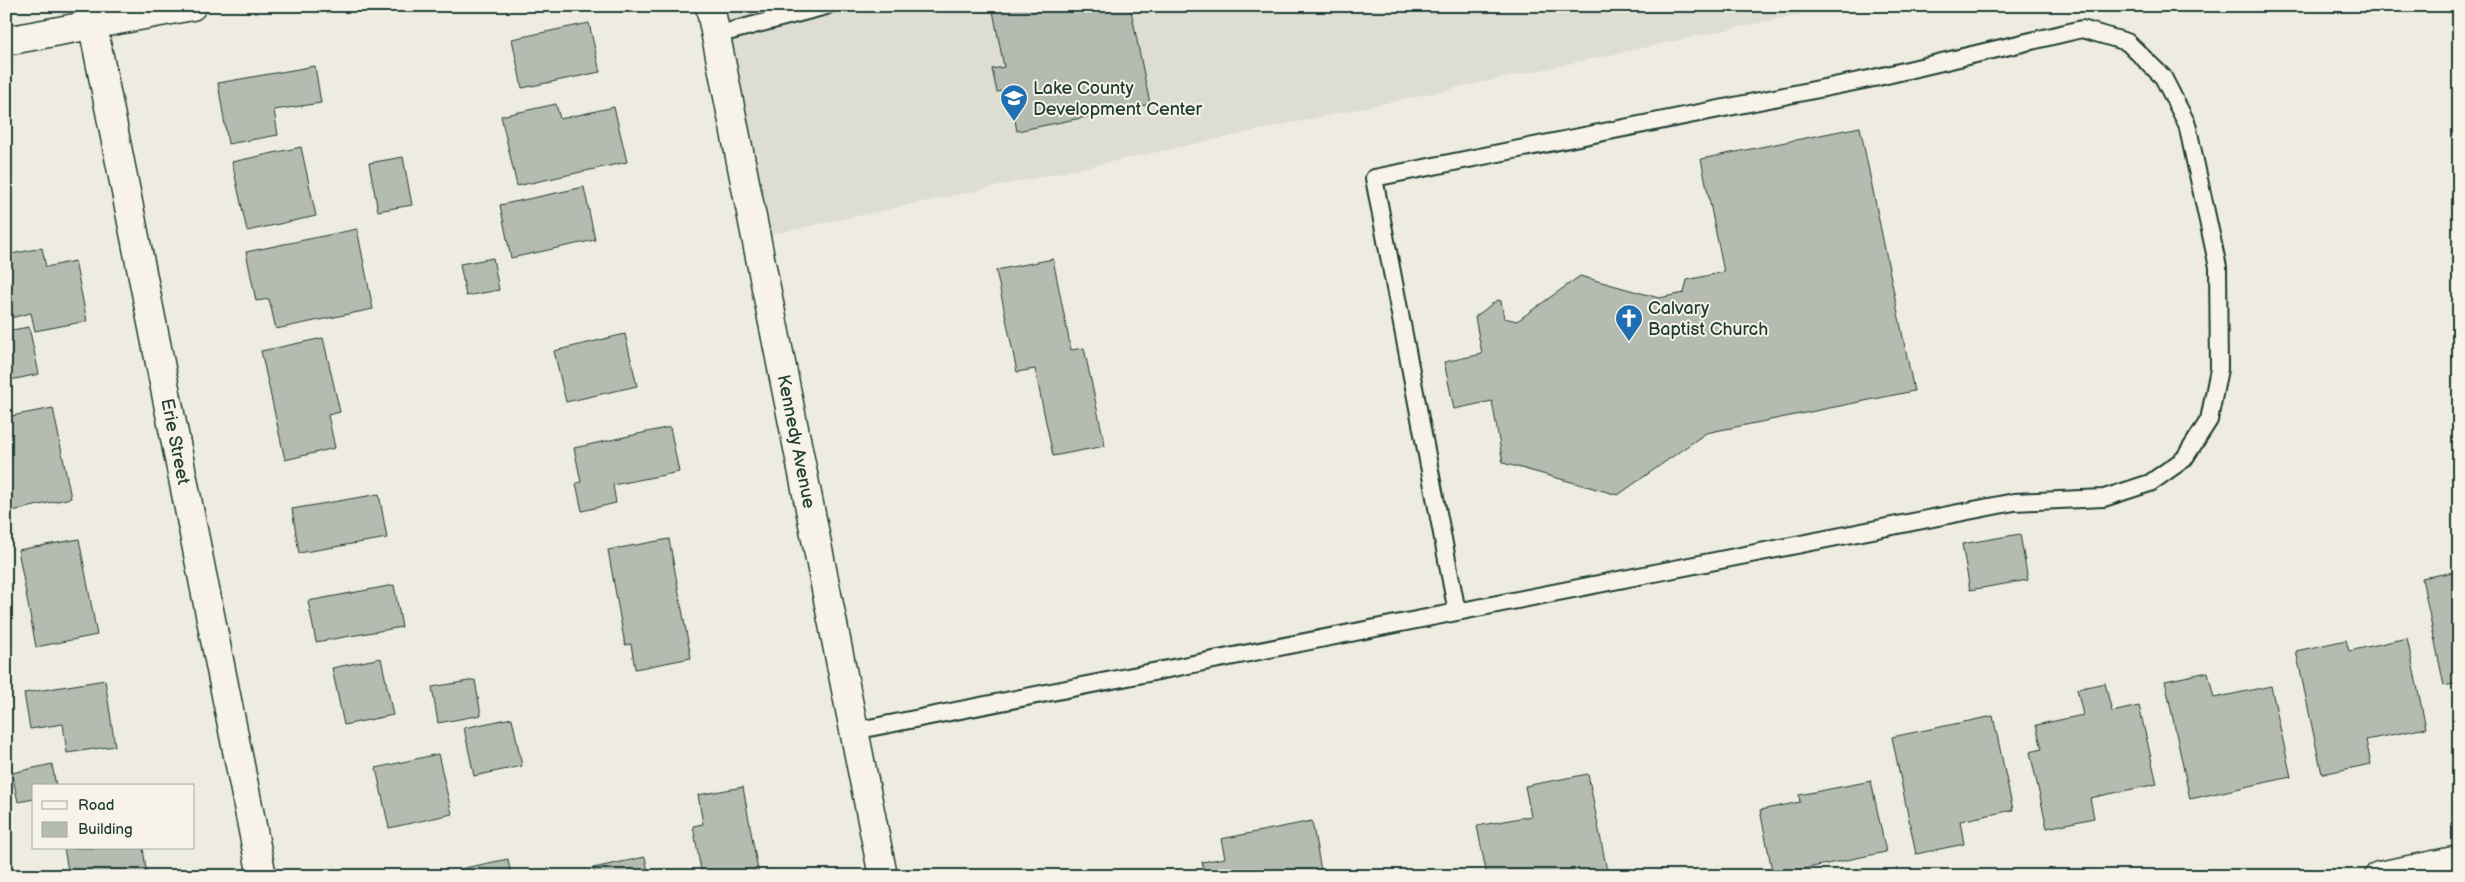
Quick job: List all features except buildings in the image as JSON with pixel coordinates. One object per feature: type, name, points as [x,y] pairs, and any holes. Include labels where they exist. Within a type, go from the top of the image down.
[{"type":"street","points":[[6,41],[90,16],[192,6]]},
{"type":"street","name":"Kennedy Avenue","points":[[710,6],[883,876]]},
{"type":"street","name":"Erie Street","points":[[90,16],[262,876]]},
{"type":"street","points":[[2379,876],[2459,860]]},
{"type":"lane","points":[[716,35],[826,6]]},
{"type":"lane","points":[[854,732],[2014,502],[2104,498],[2150,483],[2184,458],[2209,420],[2219,369],[2218,267],[2187,124],[2163,77],[2127,42],[2082,29],[1874,78],[1374,178],[1457,612]]},
{"type":"shaded area","name":"Lake County Development Center","points":[[710,6],[1839,6],[755,238]]},
{"type":"place","name":"Lake County Development Center","points":[[1014,122]]},
{"type":"place","name":"Calvary Baptist Church","points":[[1629,342]]}]
